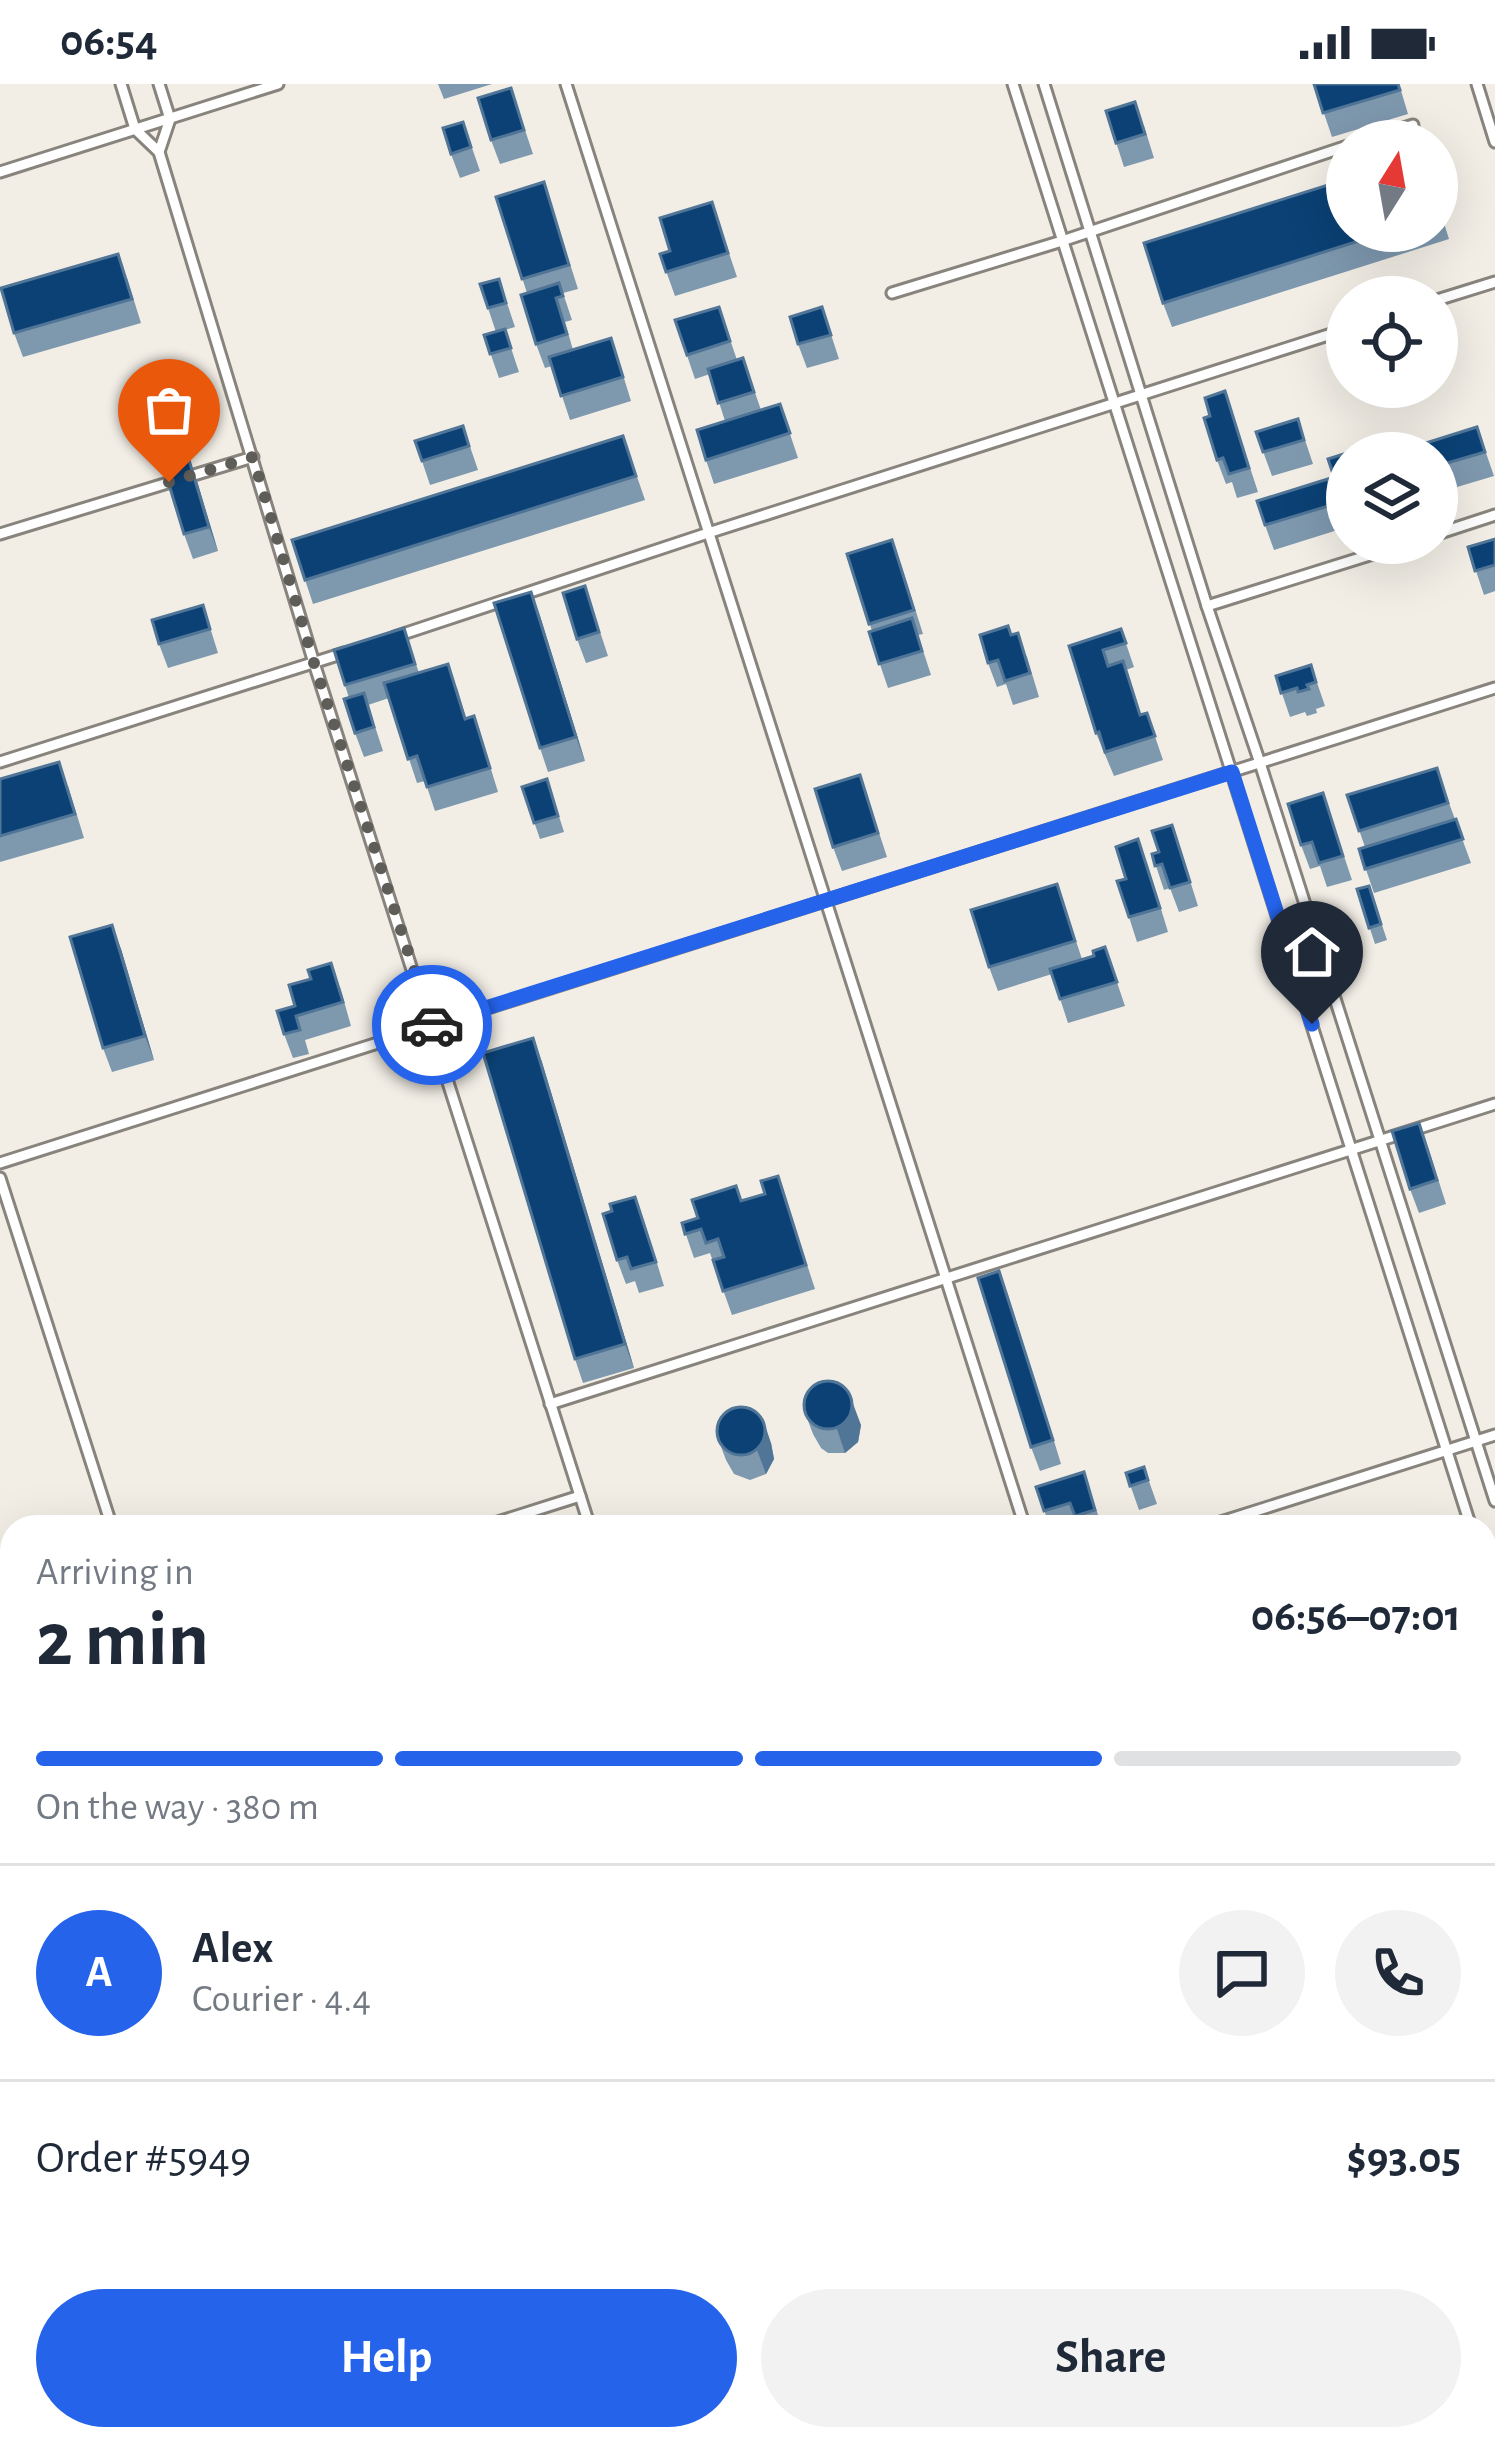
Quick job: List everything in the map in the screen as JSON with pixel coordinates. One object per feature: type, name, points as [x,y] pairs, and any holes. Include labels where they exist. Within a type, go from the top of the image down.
[{"type":"lane","points":[[121,84],[135,129],[159,152],[314,663],[586,1515]]},
{"type":"lane","points":[[159,84],[170,118],[159,152]]},
{"type":"lane","points":[[0,172],[278,84]]},
{"type":"lane","points":[[566,84],[1021,1515]]},
{"type":"lane","points":[[1013,84],[1467,1515]]},
{"type":"lane","points":[[1044,84],[1495,1501]]},
{"type":"lane","points":[[1477,84],[1495,142]]},
{"type":"lane","points":[[892,293],[1326,153]]},
{"type":"lane","points":[[1458,293],[1495,282]]},
{"type":"lane","points":[[380,641],[1326,336]]},
{"type":"lane","points":[[0,533],[253,457]]},
{"type":"lane","points":[[1458,527],[1495,515]]},
{"type":"lane","points":[[1208,606],[1341,564]]},
{"type":"lane","points":[[0,762],[358,649]]},
{"type":"lane","points":[[0,1163],[1495,688]]},
{"type":"lane","points":[[550,1404],[1495,1104]]},
{"type":"lane","points":[[0,1178],[108,1515]]},
{"type":"lane","points":[[1243,1515],[1495,1435]]},
{"type":"lane","points":[[520,1515],[580,1496]]},
{"type":"building","points":[[1314,84],[1398,84],[1400,90],[1323,113]]},
{"type":"building","points":[[511,88],[524,130],[491,140],[478,98]]},
{"type":"building","points":[[1135,102],[1145,134],[1116,143],[1106,111]]},
{"type":"building","points":[[463,122],[471,147],[451,154],[443,128]]},
{"type":"building","points":[[544,182],[569,265],[522,279],[496,197]]},
{"type":"building","points":[[1326,186],[1326,251],[1163,303],[1144,243]]},
{"type":"building","points":[[712,202],[728,253],[666,272],[660,254],[670,251],[660,218]]},
{"type":"building","points":[[118,254],[132,299],[14,333],[1,288]]},
{"type":"building","points":[[499,279],[506,303],[488,308],[480,284]]},
{"type":"building","points":[[559,283],[563,296],[556,298],[567,334],[536,344],[521,295]]},
{"type":"building","points":[[719,307],[730,341],[687,355],[675,320]]},
{"type":"building","points":[[822,307],[831,335],[798,344],[790,317]]},
{"type":"building","points":[[505,329],[511,348],[490,354],[484,335]]},
{"type":"building","points":[[611,338],[623,377],[561,396],[549,357]]},
{"type":"building","points":[[743,358],[754,392],[718,403],[708,369]]},
{"type":"building","points":[[1225,391],[1249,468],[1229,474],[1223,458],[1217,460],[1204,418],[1210,416],[1205,398]]},
{"type":"building","points":[[780,404],[790,433],[706,460],[697,430]]},
{"type":"building","points":[[1298,419],[1304,440],[1263,452],[1256,432]]},
{"type":"building","points":[[463,426],[469,446],[422,461],[415,441]]},
{"type":"building","points":[[1477,427],[1485,452],[1458,460],[1458,433]]},
{"type":"building","points":[[623,436],[636,476],[305,580],[292,540]]},
{"type":"building","points":[[189,460],[209,527],[184,534],[164,468]]},
{"type":"building","points":[[1326,480],[1326,507],[1265,525],[1257,501]]},
{"type":"building","points":[[1495,539],[1495,565],[1475,571],[1468,547]]},
{"type":"building","points":[[892,540],[914,610],[869,624],[847,554]]},
{"type":"building","points":[[585,586],[599,632],[577,639],[563,593]]},
{"type":"building","points":[[531,592],[576,737],[540,748],[494,603]]},
{"type":"building","points":[[203,605],[210,629],[159,644],[152,620]]},
{"type":"building","points":[[912,618],[922,651],[879,664],[869,632]]},
{"type":"building","points":[[1008,626],[1011,635],[1018,633],[1030,673],[1005,681],[998,660],[988,663],[980,635]]},
{"type":"building","points":[[404,628],[415,664],[345,685],[334,650]]},
{"type":"building","points":[[1121,629],[1126,643],[1103,650],[1108,666],[1123,661],[1140,715],[1147,713],[1155,736],[1105,752],[1069,646]]},
{"type":"building","points":[[448,664],[465,719],[474,716],[490,768],[427,787],[417,756],[408,759],[384,683]]},
{"type":"building","points":[[1311,665],[1316,682],[1307,685],[1309,689],[1281,693],[1276,676]]},
{"type":"building","points":[[364,693],[374,727],[355,733],[344,699]]},
{"type":"building","points":[[59,762],[75,814],[0,836],[0,779]]},
{"type":"building","points":[[1437,768],[1448,803],[1359,831],[1347,795]]},
{"type":"building","points":[[860,775],[878,833],[833,847],[815,789]]},
{"type":"building","points":[[547,779],[558,816],[534,823],[522,787]]},
{"type":"building","points":[[1323,793],[1343,856],[1319,863],[1312,842],[1301,845],[1288,804]]},
{"type":"building","points":[[1456,819],[1463,839],[1365,869],[1359,849]]},
{"type":"building","points":[[1172,825],[1190,882],[1170,888],[1162,864],[1155,866],[1152,854],[1159,852],[1152,831]]},
{"type":"building","points":[[1138,839],[1160,908],[1129,917],[1117,881],[1126,879],[1116,847]]},
{"type":"building","points":[[1057,884],[1075,941],[989,967],[971,910]]},
{"type":"building","points":[[1369,886],[1381,924],[1369,928],[1357,889]]},
{"type":"building","points":[[112,925],[145,1036],[103,1048],[70,937]]},
{"type":"building","points":[[1105,947],[1117,982],[1060,999],[1050,969],[1094,956],[1093,951]]},
{"type":"building","points":[[331,963],[343,1002],[296,1016],[300,1030],[284,1034],[277,1011],[295,1006],[289,985],[311,979],[308,970]]},
{"type":"building","points":[[533,1038],[625,1344],[575,1359],[483,1053]]},
{"type":"building","points":[[1419,1123],[1437,1180],[1410,1189],[1392,1131]]},
{"type":"building","points":[[778,1176],[806,1265],[723,1291],[713,1260],[724,1257],[718,1239],[706,1243],[701,1229],[685,1234],[682,1223],[698,1218],[692,1200],[736,1186],[741,1201],[765,1194],[761,1181]]},
{"type":"building","points":[[635,1197],[656,1262],[631,1269],[627,1257],[617,1260],[603,1214],[612,1211],[610,1204]]},
{"type":"building","points":[[999,1271],[1053,1440],[1031,1447],[978,1278]]},
{"type":"building","points":[[828,1381],[845,1388],[852,1405],[845,1422],[828,1429],[811,1422],[804,1405],[811,1388]]},
{"type":"building","points":[[741,1407],[758,1414],[765,1431],[758,1448],[741,1455],[724,1448],[717,1431],[724,1414]]},
{"type":"building","points":[[1144,1467],[1148,1480],[1130,1486],[1126,1473]]},
{"type":"building","points":[[1084,1472],[1095,1510],[1075,1515],[1070,1503],[1044,1511],[1036,1487]]},
{"type":"way so far","points":[[169,482],[253,457],[314,663],[432,1025]]},
{"type":"route","points":[[432,1025],[1232,772],[1312,1024]]}]
